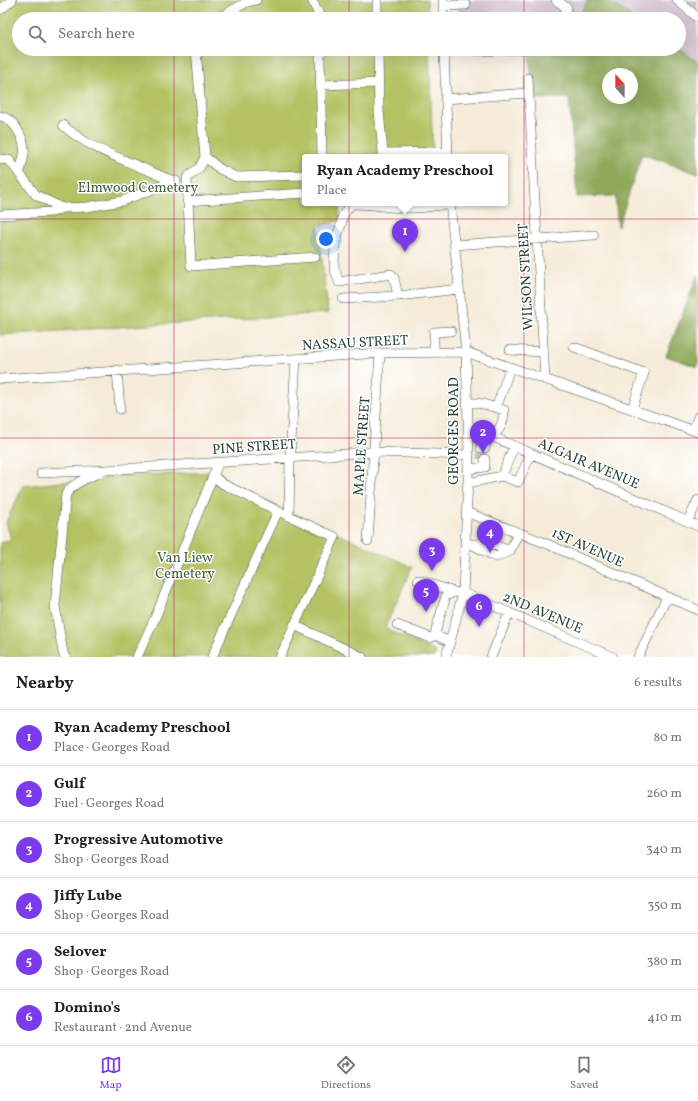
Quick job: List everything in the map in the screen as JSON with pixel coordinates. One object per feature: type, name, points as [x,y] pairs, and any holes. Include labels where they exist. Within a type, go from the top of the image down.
[{"type":"street","points":[[0,10],[12,0]]},
{"type":"street","points":[[229,12],[245,3],[256,0]]},
{"type":"street","points":[[312,0],[318,12]]},
{"type":"street","points":[[377,0],[377,12]]},
{"type":"street","points":[[556,0],[567,8],[565,12]]},
{"type":"street","points":[[677,0],[698,18]]},
{"type":"street","points":[[443,3],[466,5]]},
{"type":"street","points":[[0,215],[52,212],[62,208],[87,207],[122,201],[174,181],[187,178],[200,167],[205,156],[197,56]]},
{"type":"street","points":[[320,56],[322,154]]},
{"type":"street","points":[[378,56],[379,111],[382,153],[448,154],[444,56]]},
{"type":"street","name":"WILSON STREET","points":[[528,78],[545,379]]},
{"type":"street","points":[[321,85],[378,83]]},
{"type":"street","points":[[445,98],[528,93]]},
{"type":"street","points":[[0,116],[3,116],[14,123],[24,141],[24,158],[20,174]]},
{"type":"street","points":[[63,125],[72,134],[90,145],[174,181]]},
{"type":"street","points":[[205,156],[220,169],[236,177],[302,175]]},
{"type":"street","points":[[0,159],[9,160],[36,195],[62,208]]},
{"type":"street","points":[[187,178],[191,266],[315,257]]},
{"type":"street","points":[[188,201],[302,193]]},
{"type":"street","points":[[349,206],[343,214],[341,226],[335,242],[334,267],[339,282],[391,274],[394,278],[398,296]]},
{"type":"street","points":[[386,206],[409,208],[425,206]]},
{"type":"street","name":"GEORGES ROAD","points":[[446,657],[450,642],[458,592],[469,544],[466,512],[469,455],[466,352],[450,206]]},
{"type":"street","points":[[454,244],[594,235]]},
{"type":"street","points":[[343,299],[398,296],[459,289]]},
{"type":"street","points":[[434,352],[434,332],[451,330]]},
{"type":"street","points":[[574,347],[644,372],[632,409]]},
{"type":"street","points":[[510,350],[543,352]]},
{"type":"street","name":"NASSAU STREET","points":[[0,379],[380,353],[466,352],[695,431]]},
{"type":"street","name":"MAPLE STREET","points":[[368,541],[375,452],[380,353]]},
{"type":"street","points":[[289,516],[290,458],[296,359]]},
{"type":"street","points":[[498,403],[510,368]]},
{"type":"street","points":[[117,370],[120,409]]},
{"type":"street","points":[[467,402],[483,404],[504,410],[504,417],[499,431],[488,435],[483,447]]},
{"type":"street","points":[[695,431],[698,417]]},
{"type":"street","name":"ALGAIR AVENUE","points":[[468,426],[698,526]]},
{"type":"street","points":[[502,476],[514,446]]},
{"type":"street","name":"PINE STREET","points":[[41,473],[375,452],[469,455]]},
{"type":"street","points":[[468,483],[502,476],[518,482],[531,454]]},
{"type":"street","points":[[137,657],[155,618],[218,462]]},
{"type":"street","points":[[468,468],[482,462]]},
{"type":"street","points":[[65,657],[55,606],[66,494],[69,488],[77,483],[106,470]]},
{"type":"street","points":[[213,476],[223,484],[335,537],[280,657]]},
{"type":"street","points":[[688,521],[698,500]]},
{"type":"street","points":[[212,657],[278,511]]},
{"type":"street","name":"1ST AVENUE","points":[[466,512],[518,532],[698,610]]},
{"type":"street","points":[[469,544],[486,542],[510,551],[518,532]]},
{"type":"street","name":"2ND AVENUE","points":[[418,580],[458,592],[612,657]]},
{"type":"street","points":[[397,625],[431,638],[435,635],[446,596],[458,592]]},
{"type":"street","points":[[638,657],[667,597]]},
{"type":"street","points":[[491,657],[509,613]]},
{"type":"street","points":[[294,626],[362,657]]},
{"type":"street","points":[[435,635],[450,642]]},
{"type":"shaded area","points":[[458,0],[588,0],[580,12],[458,12]]},
{"type":"shaded area","points":[[607,0],[698,0],[698,62],[686,54],[686,12],[625,12]]},
{"type":"green space","name":"Elmwood Cemetery","points":[[0,0],[427,0],[428,12],[12,12],[12,56],[429,56],[433,154],[302,154],[302,206],[339,206],[340,221],[318,225],[328,313],[0,335]]},
{"type":"green space","points":[[588,0],[607,0],[625,12],[581,12]]},
{"type":"green space","points":[[686,54],[698,62],[698,174],[642,154],[618,227],[615,196],[577,197],[569,98],[532,99],[529,56],[686,56]]},
{"type":"green space","points":[[698,274],[698,367],[666,356]]},
{"type":"green space","name":"Van Liew Cemetery","points":[[220,472],[232,486],[412,567],[385,628],[436,652],[434,657],[0,657],[0,543],[11,539],[6,522],[23,486],[122,476]]},
{"type":"tunnel","points":[[481,448],[481,459]]},
{"type":"place","name":"Ryan Academy Preschool","points":[[405,252]]},
{"type":"place","name":"Gulf","points":[[483,453]]},
{"type":"place","name":"Jiffy Lube","points":[[490,553]]},
{"type":"place","name":"Progressive Automotive","points":[[432,571]]},
{"type":"place","name":"Selover","points":[[426,612]]},
{"type":"place","name":"Domino's","points":[[479,627]]}]
